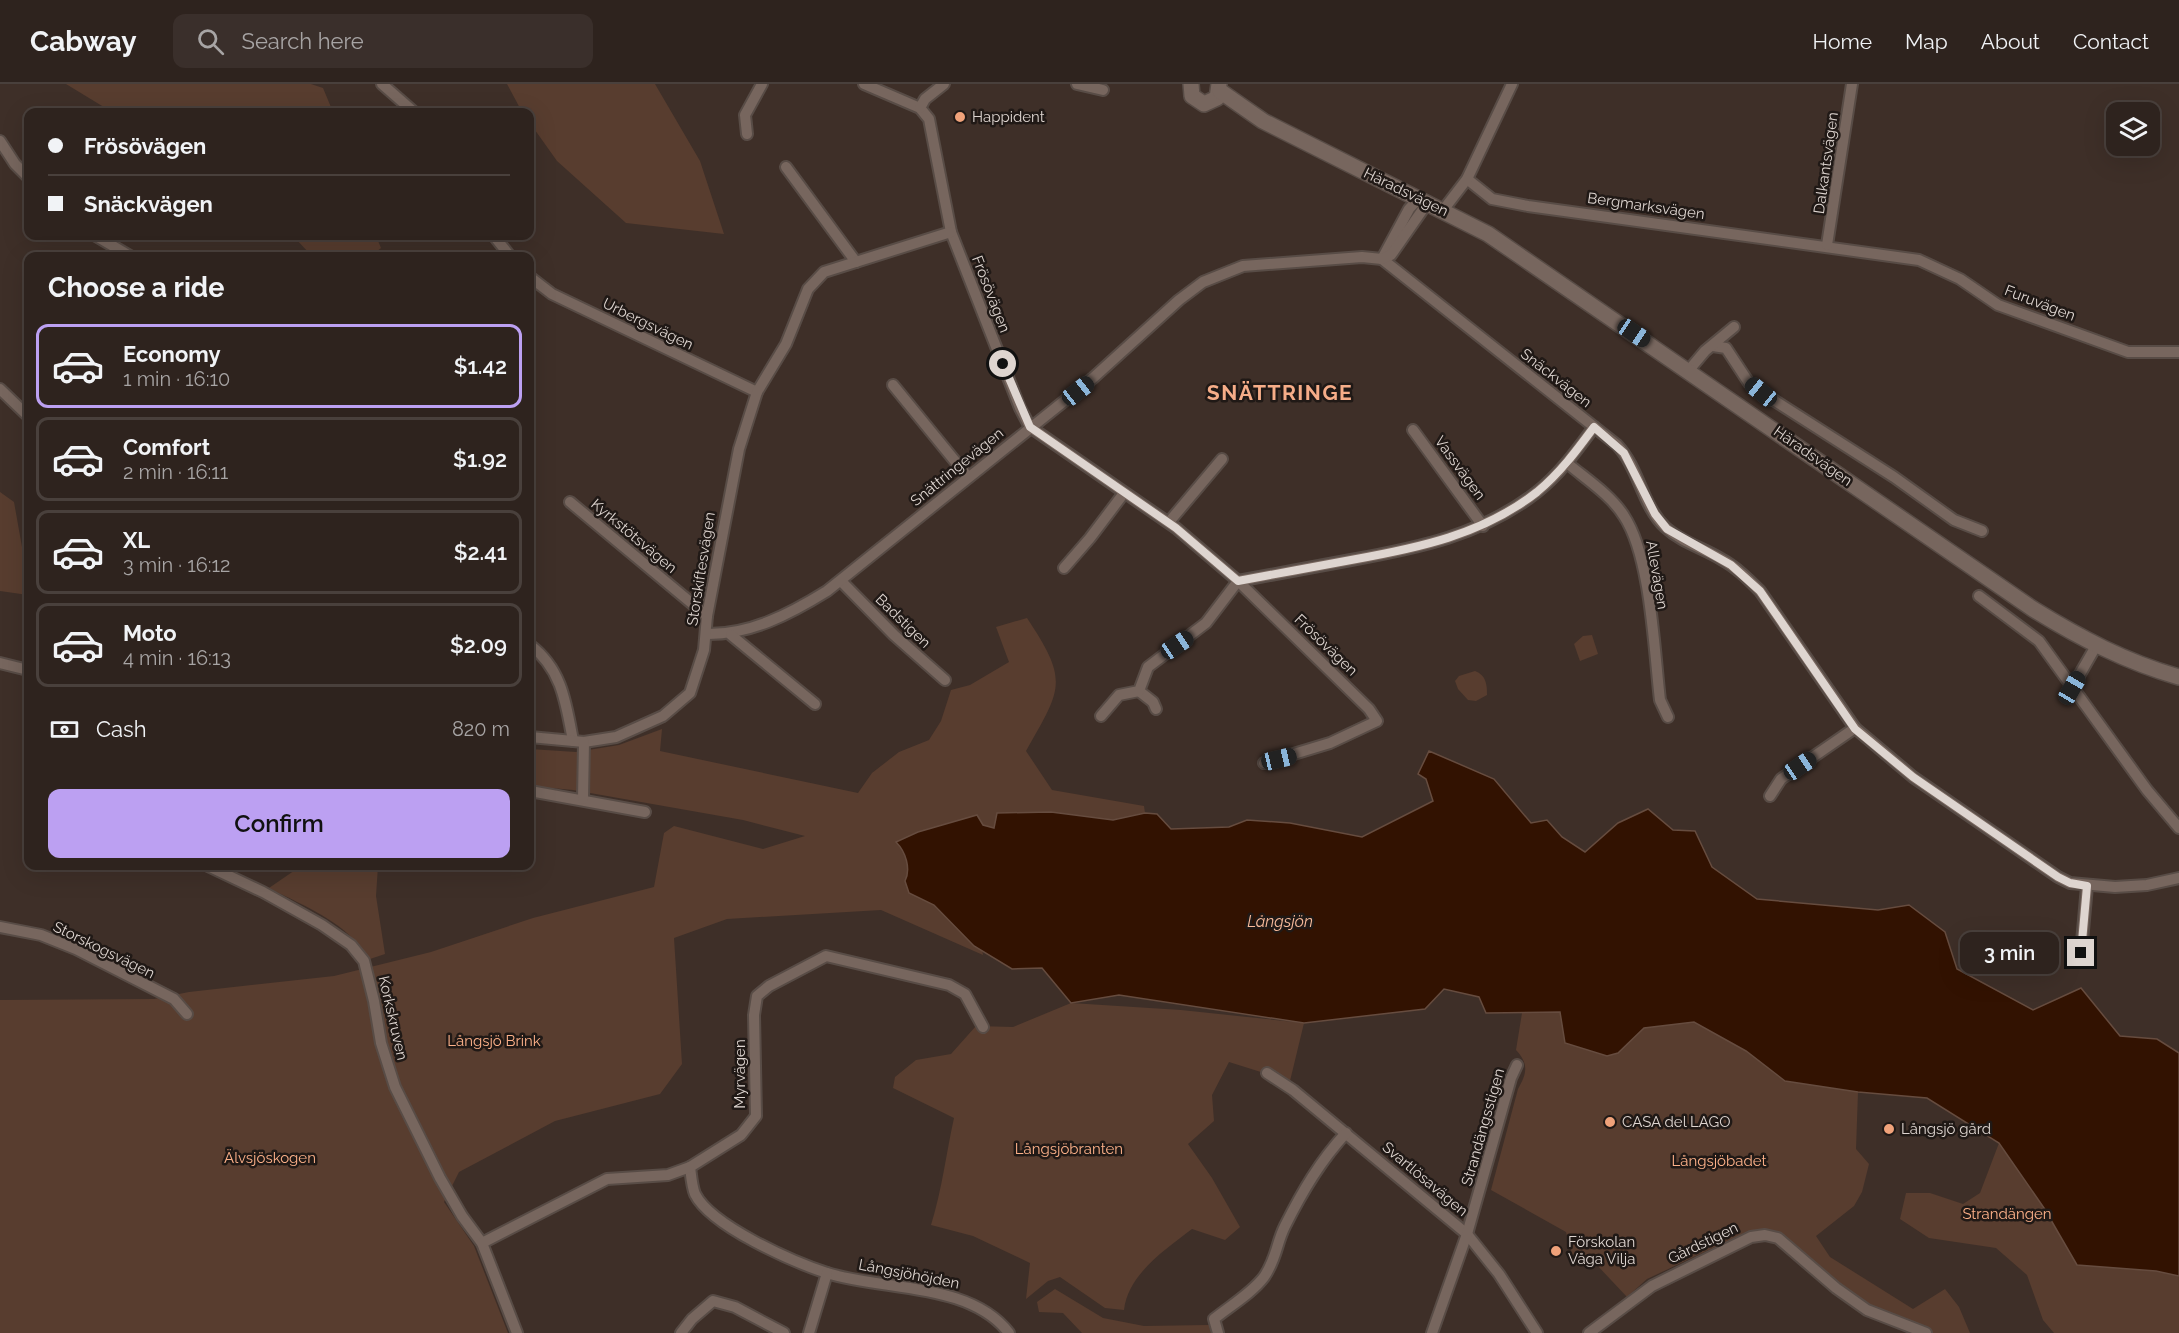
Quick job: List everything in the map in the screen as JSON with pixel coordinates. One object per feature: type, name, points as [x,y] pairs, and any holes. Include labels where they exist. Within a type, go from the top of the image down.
[{"type":"street","points":[[382,84],[409,108]]},
{"type":"street","points":[[747,134],[745,115],[762,84]]},
{"type":"street","points":[[864,84],[920,108],[924,99],[944,84]]},
{"type":"street","points":[[1077,84],[1103,90]]},
{"type":"street","points":[[1444,209],[1467,179],[1512,84]]},
{"type":"street","name":"Dalkantsvägen","points":[[1827,245],[1852,84]]},
{"type":"street","name":"Häradsvägen","points":[[1187,85],[1197,102],[1208,104],[1218,92],[1263,121],[1444,209],[1488,234],[1689,370],[2033,609],[2096,646],[2179,677]]},
{"type":"street","name":"Frösövägen","points":[[920,108],[929,119],[951,232],[1020,408],[1030,427],[1169,522],[1238,581],[1369,709],[1377,721],[1330,743],[1264,763]]},
{"type":"street","points":[[0,141],[24,173]]},
{"type":"street","points":[[786,167],[856,262],[951,232]]},
{"type":"street","name":"Bergmarksvägen","points":[[1467,179],[1492,199],[1528,206],[1827,245]]},
{"type":"street","points":[[1382,259],[1391,255],[1423,200]]},
{"type":"street","points":[[103,240],[123,252]]},
{"type":"street","points":[[497,240],[507,252]]},
{"type":"street","name":"Furuvägen","points":[[1827,245],[1931,263],[1960,279],[1998,305],[2128,352],[2179,352]]},
{"type":"street","name":"Snättringevägen","points":[[706,634],[731,634],[794,610],[841,581],[1030,427],[1094,378],[1179,300],[1213,277],[1257,264],[1362,257],[1382,259]]},
{"type":"street","name":"Snäckvägen","points":[[1382,259],[1624,453],[1655,514],[1667,529],[1731,565],[1760,591],[1855,729],[1913,777],[2070,883],[2087,886],[2147,885],[2179,878]]},
{"type":"street","name":"Storskiftesvägen","points":[[534,737],[579,742],[632,732],[663,716],[682,702],[694,684],[704,650],[707,616],[729,491],[739,449],[757,392],[786,344],[808,289],[824,272],[856,262]]},
{"type":"street","name":"Urbergsvägen","points":[[534,279],[552,294],[757,392]]},
{"type":"street","points":[[1689,370],[1705,351],[1734,327]]},
{"type":"street","name":"Häradsvägen","points":[[1713,346],[1726,348],[1749,383],[1761,392],[1894,477],[1954,520],[1982,531]]},
{"type":"street","points":[[893,385],[968,477]]},
{"type":"street","points":[[0,389],[24,412]]},
{"type":"street","points":[[1139,691],[1148,667],[1206,624],[1238,581],[1417,548],[1450,539],[1483,525],[1538,491],[1567,463],[1594,427]]},
{"type":"street","name":"Vassvägen","points":[[1413,430],[1483,525]]},
{"type":"street","points":[[1169,522],[1222,459]]},
{"type":"street","name":"Allevägen","points":[[1567,463],[1613,502],[1635,534],[1643,565],[1660,700],[1668,717]]},
{"type":"street","points":[[1064,568],[1124,493]]},
{"type":"street","name":"Kyrkstötsvägen","points":[[570,502],[707,616]]},
{"type":"street","name":"Badstigen","points":[[841,581],[894,635],[945,680]]},
{"type":"street","points":[[1980,596],[2038,641],[2147,790],[2179,828]]},
{"type":"street","points":[[731,634],[815,704]]},
{"type":"street","points":[[2072,688],[2096,646]]},
{"type":"street","points":[[534,648],[543,655],[556,674],[565,696],[579,742],[583,800]]},
{"type":"street","points":[[0,663],[24,669]]},
{"type":"street","points":[[1139,691],[1152,702],[1156,709]]},
{"type":"street","points":[[1101,716],[1119,695],[1139,691]]},
{"type":"street","points":[[1770,796],[1781,779],[1855,729]]},
{"type":"street","points":[[534,791],[645,812]]},
{"type":"street","name":"Korkskruven","points":[[216,870],[263,892],[322,925],[351,945],[364,960],[381,1043],[394,1087],[451,1197],[482,1243]]},
{"type":"street","points":[[2081,953],[2087,886]]},
{"type":"street","name":"Storskogsvägen","points":[[0,927],[41,935],[76,949],[174,999],[188,1014]]},
{"type":"street","name":"Myrvägen","points":[[482,1243],[607,1179],[668,1175],[690,1167],[741,1135],[756,1116],[754,1016],[757,996],[769,986],[826,956],[950,985],[965,994],[983,1027]]},
{"type":"street","name":"Strandängsstigen","points":[[1432,1333],[1467,1234],[1511,1078],[1517,1065]]},
{"type":"street","name":"Svartlösavägen","points":[[1267,1073],[1293,1090],[1467,1234],[1499,1274],[1537,1333]]},
{"type":"street","points":[[1218,1333],[1214,1320],[1262,1280],[1276,1258],[1284,1229],[1312,1176],[1323,1157],[1346,1133]]},
{"type":"street","name":"Långsjöhöjden","points":[[690,1167],[695,1194],[740,1235],[827,1273],[963,1300],[988,1312],[1009,1333]]},
{"type":"street","name":"Gårdstigen","points":[[1589,1333],[1652,1286],[1751,1236],[1765,1235],[1778,1238],[1836,1288],[1867,1310],[1926,1333]]},
{"type":"street","points":[[482,1243],[517,1333]]},
{"type":"street","points":[[809,1333],[827,1273]]},
{"type":"street","points":[[681,1333],[692,1319],[713,1301],[735,1307],[784,1333]]},
{"type":"green space","points":[[66,84],[311,84],[323,88],[331,108],[105,108]]},
{"type":"green space","points":[[507,84],[655,84],[700,161],[724,234],[626,223],[557,161],[534,129],[534,108],[520,108]]},
{"type":"green space","points":[[297,240],[378,240],[381,248],[376,252],[308,252]]},
{"type":"green space","points":[[0,492],[14,502],[22,547],[24,548],[24,594],[0,591]]},
{"type":"green space","name":"Älvsjöskogen","points":[[1027,618],[1050,656],[1056,684],[1053,698],[1026,751],[1052,790],[1144,806],[1145,813],[1113,820],[1051,812],[997,813],[994,828],[983,825],[971,874],[983,955],[881,910],[727,919],[674,938],[682,1064],[660,1094],[555,1121],[459,1172],[444,1202],[474,1246],[508,1333],[0,1333],[0,1000],[154,999],[189,992],[334,976],[431,952],[533,918],[654,887],[664,833],[674,826],[763,849],[805,836],[743,820],[573,790],[534,786],[534,749],[576,752],[619,745],[662,729],[660,751],[858,793],[872,773],[899,752],[929,740],[941,721],[951,690],[970,685],[1009,662],[996,627]]},
{"type":"green space","points":[[1592,635],[1598,654],[1580,661],[1574,644],[1583,636]]},
{"type":"green space","points":[[1475,671],[1484,677],[1487,691],[1487,695],[1476,701],[1468,700],[1458,689],[1455,681],[1459,676]]},
{"type":"green space","points":[[295,870],[378,870],[376,896],[385,954],[364,961],[356,943],[339,927],[316,912],[269,888]]},
{"type":"green space","name":"Långsjöbranten","points":[[1071,1003],[1181,1010],[1304,1023],[1290,1081],[1229,1062],[1212,1095],[1214,1121],[1188,1144],[1212,1178],[1240,1227],[1225,1240],[1192,1229],[1160,1254],[1140,1274],[1127,1297],[1124,1310],[1105,1308],[1060,1277],[1048,1281],[1026,1299],[1030,1263],[973,1236],[931,1225],[954,1118],[893,1088],[895,1077],[916,1060],[951,1054],[976,1026],[1013,1027]]},
{"type":"green space","name":"Långsjöbadet","points":[[1560,1012],[1618,1053],[1644,1028],[1694,1022],[1746,1051],[1785,1081],[1858,1092],[1856,1149],[1869,1164],[1862,1192],[1854,1206],[1816,1236],[1830,1257],[1913,1309],[1945,1289],[1959,1307],[1970,1333],[1923,1333],[1867,1310],[1783,1236],[1757,1230],[1747,1232],[1647,1279],[1627,1297],[1595,1263],[1573,1257],[1566,1232],[1491,1190],[1518,1089],[1525,1073],[1525,1064],[1516,1050],[1522,1013]]},
{"type":"green space","name":"Strandängen","points":[[1999,1143],[2044,1208],[2077,1265],[2156,1271],[2179,1276],[2179,1333],[2054,1333],[2043,1320],[2027,1275],[1996,1248],[1929,1238],[1900,1219],[1906,1193],[1930,1193],[1963,1204],[1980,1193]]},
{"type":"green space","points":[[1055,1289],[1103,1318],[1144,1326],[1209,1325],[1211,1333],[1082,1333],[1063,1313],[1039,1312],[1037,1302]]},
{"type":"water","name":"Långsjön","points":[[1429,751],[1494,779],[1531,823],[1547,820],[1562,837],[1585,852],[1618,823],[1648,809],[1673,830],[1695,831],[1712,867],[1757,899],[1878,910],[1909,905],[1945,932],[1957,969],[2033,1010],[2081,988],[2120,1036],[2157,1039],[2179,1053],[2179,1276],[2156,1271],[2077,1265],[2044,1208],[1999,1143],[1927,1098],[1858,1092],[1785,1081],[1746,1051],[1694,1022],[1644,1028],[1618,1053],[1607,1056],[1565,1043],[1560,1012],[1486,1013],[1479,997],[1444,989],[1425,1009],[1304,1023],[1119,995],[1071,1003],[1042,968],[1012,969],[974,946],[934,905],[909,893],[905,881],[908,871],[906,861],[896,842],[918,832],[977,815],[983,825],[994,828],[997,813],[1051,812],[1113,820],[1145,813],[1157,814],[1171,829],[1229,827],[1247,820],[1290,823],[1362,837],[1433,801],[1426,779],[1418,774]]},
{"type":"place","name":"Happident","points":[[960,117]]},
{"type":"place","name":"CASA del LAGO","points":[[1610,1122]]},
{"type":"place","name":"Långsjö gård","points":[[1889,1129]]},
{"type":"place","name":"Förskolan Våga Vilja","points":[[1556,1251]]},
{"type":"district","name":"SNÄTTRINGE","points":[[1280,393]]},
{"type":"route","points":[[1003,364],[1030,427],[1176,528],[1238,581],[1417,548],[1450,539],[1483,525],[1514,508],[1538,491],[1567,463],[1594,427],[1608,437],[1633,465],[1655,514],[1667,529],[1731,565],[1760,591],[1846,712],[1855,729],[1913,777],[2058,877],[2070,883],[2087,886],[2081,953]]},
{"type":"park label","name":"Långsjö Brink","points":[[494,1041]]}]
